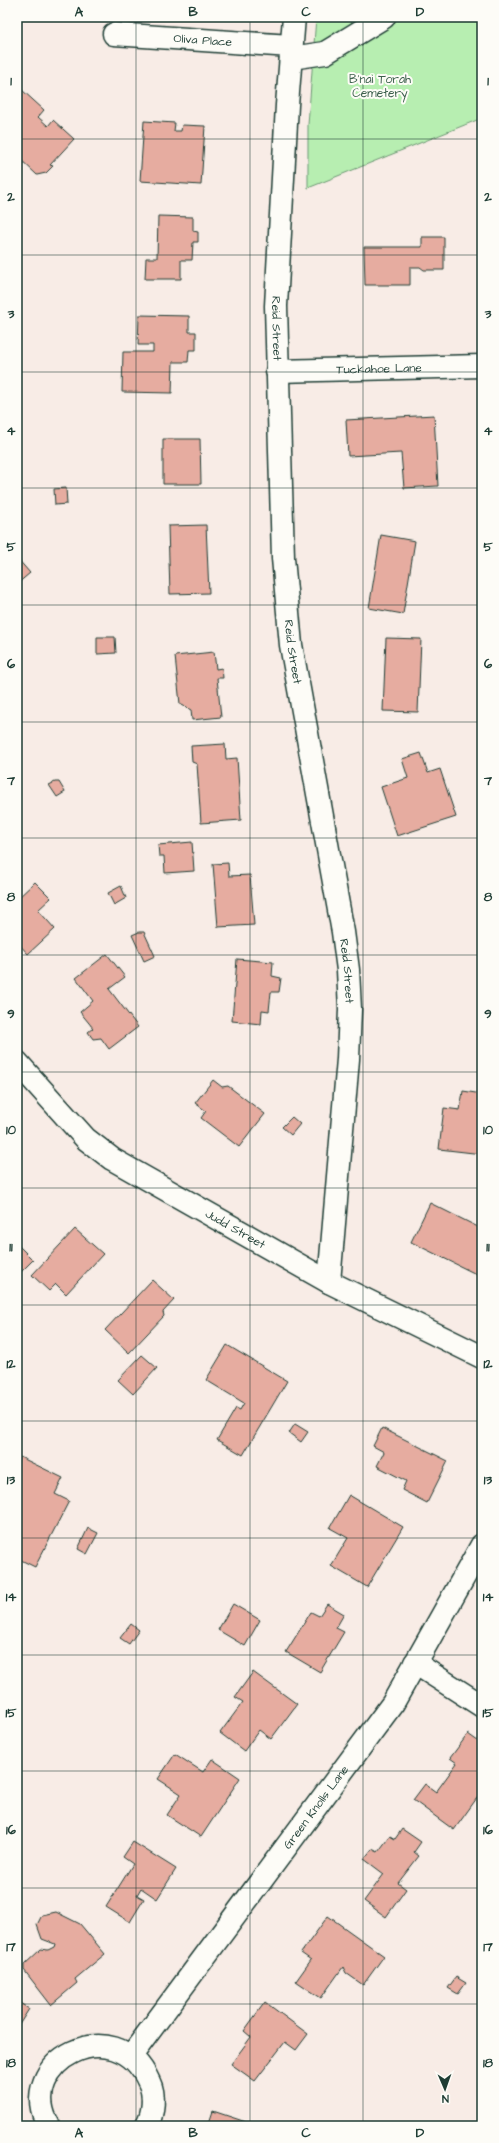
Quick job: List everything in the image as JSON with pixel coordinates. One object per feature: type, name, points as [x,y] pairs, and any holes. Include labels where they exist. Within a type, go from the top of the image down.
[{"type":"street","name":"Reid Street","points":[[294,17],[278,269],[277,371],[283,558],[291,645],[344,932],[350,1009],[348,1059],[329,1282]]},
{"type":"street","name":"Oliva Place","points":[[114,34],[291,52],[325,53],[384,17]]},
{"type":"street","name":"Tuckahoe Lane","points":[[277,371],[482,366]]},
{"type":"street","name":"Judd Street","points":[[17,1062],[86,1138],[112,1160],[329,1282],[482,1357]]},
{"type":"street","name":"Green Knolls Lane","points":[[131,2056],[393,1703],[482,1545]]},
{"type":"street","points":[[416,1663],[482,1706]]},
{"type":"street","points":[[49,2126],[42,2103],[44,2086],[51,2069],[64,2056],[80,2048],[97,2045],[115,2048],[131,2056],[144,2070],[151,2086],[153,2105],[146,2126]]},
{"type":"green space","name":"B'nai Torah Cemetery","points":[[316,17],[482,17],[482,118],[308,188],[308,125]]},
{"type":"building","points":[[22,90],[44,110],[38,117],[48,126],[53,120],[74,139],[50,165],[53,166],[46,173],[37,175],[17,156],[17,96]]},
{"type":"building","points":[[144,121],[175,123],[174,131],[181,131],[182,125],[205,126],[201,185],[140,181]]},
{"type":"building","points":[[158,216],[193,217],[193,231],[198,232],[198,242],[193,242],[192,260],[181,260],[181,279],[145,279],[146,258],[157,258]]},
{"type":"building","points":[[422,237],[444,237],[444,270],[424,270],[420,267],[410,267],[410,285],[365,285],[364,247],[422,247]]},
{"type":"building","points":[[139,315],[189,316],[189,332],[196,332],[196,350],[189,350],[188,362],[173,362],[172,393],[122,392],[123,352],[153,352],[153,345],[138,345]]},
{"type":"building","points":[[434,415],[438,486],[404,488],[401,453],[348,456],[346,420]]},
{"type":"building","points":[[163,439],[200,439],[201,484],[163,484]]},
{"type":"building","points":[[66,488],[67,504],[55,505],[54,489]]},
{"type":"building","points":[[206,525],[209,593],[170,594],[168,526]]},
{"type":"building","points":[[381,535],[415,541],[403,614],[369,608]]},
{"type":"building","points":[[17,558],[30,573],[17,584]]},
{"type":"building","points":[[97,637],[115,637],[116,653],[97,654]]},
{"type":"building","points":[[386,638],[421,639],[418,712],[383,711]]},
{"type":"building","points":[[214,652],[216,669],[222,668],[223,678],[217,678],[221,717],[192,720],[191,710],[180,704],[175,656]]},
{"type":"building","points":[[225,744],[226,759],[237,758],[241,820],[201,823],[197,764],[192,762],[191,746]]},
{"type":"building","points":[[421,753],[428,773],[440,769],[456,817],[397,836],[381,787],[408,778],[402,759]]},
{"type":"building","points":[[59,782],[65,792],[57,797],[49,785]]},
{"type":"building","points":[[192,842],[194,871],[165,873],[164,856],[159,856],[158,845]]},
{"type":"building","points":[[228,863],[229,876],[250,875],[254,925],[218,927],[213,864]]},
{"type":"building","points":[[35,882],[51,898],[38,910],[55,929],[28,954],[17,942],[17,899]]},
{"type":"building","points":[[121,886],[126,898],[114,905],[108,893]]},
{"type":"building","points":[[139,932],[144,932],[155,956],[144,961],[132,935]]},
{"type":"building","points":[[107,954],[125,977],[109,989],[138,1027],[109,1049],[101,1038],[93,1039],[88,1032],[93,1028],[80,1012],[93,1001],[76,978]]},
{"type":"building","points":[[237,959],[273,962],[272,976],[281,978],[279,992],[271,992],[269,1011],[262,1010],[261,1024],[232,1021]]},
{"type":"building","points":[[213,1080],[222,1087],[228,1086],[265,1114],[239,1147],[201,1118],[206,1111],[195,1103]]},
{"type":"building","points":[[463,1091],[482,1094],[482,1154],[439,1149],[444,1108],[460,1110]]},
{"type":"building","points":[[292,1117],[300,1124],[291,1135],[282,1127]]},
{"type":"building","points":[[430,1203],[482,1229],[482,1262],[476,1274],[411,1242]]},
{"type":"building","points":[[75,1229],[103,1254],[66,1294],[56,1284],[49,1291],[32,1275]]},
{"type":"building","points":[[17,1244],[33,1260],[17,1276]]},
{"type":"building","points":[[152,1280],[174,1300],[163,1312],[164,1316],[129,1353],[105,1330]]},
{"type":"building","points":[[227,1345],[287,1381],[243,1455],[217,1440],[236,1408],[240,1410],[244,1403],[206,1380]]},
{"type":"building","points":[[142,1355],[157,1368],[133,1394],[118,1380]]},
{"type":"building","points":[[295,1424],[308,1432],[301,1442],[289,1433]]},
{"type":"building","points":[[382,1428],[448,1461],[427,1503],[402,1490],[406,1481],[377,1466],[384,1452],[373,1446]]},
{"type":"building","points":[[20,1457],[63,1478],[55,1494],[69,1501],[35,1567],[17,1558],[17,1463]]},
{"type":"building","points":[[349,1495],[403,1527],[367,1587],[331,1566],[348,1538],[330,1528]]},
{"type":"building","points":[[88,1528],[98,1533],[87,1554],[78,1549]]},
{"type":"building","points":[[233,1604],[260,1620],[245,1646],[218,1630]]},
{"type":"building","points":[[327,1604],[344,1614],[336,1628],[344,1632],[320,1672],[286,1652],[311,1612],[319,1616]]},
{"type":"building","points":[[131,1624],[139,1630],[129,1644],[120,1638]]},
{"type":"building","points":[[253,1672],[297,1704],[271,1739],[259,1730],[244,1751],[220,1733],[243,1702],[235,1697]]},
{"type":"building","points":[[468,1734],[482,1744],[482,1791],[454,1830],[413,1800],[425,1784],[436,1792],[457,1763],[450,1758]]},
{"type":"building","points":[[175,1754],[203,1772],[212,1759],[240,1778],[201,1837],[167,1815],[181,1794],[158,1779]]},
{"type":"building","points":[[402,1829],[421,1842],[414,1852],[419,1856],[398,1883],[406,1889],[386,1917],[364,1901],[384,1874],[364,1859],[372,1849],[378,1852],[390,1836],[395,1839]]},
{"type":"building","points":[[133,1842],[176,1869],[157,1899],[141,1888],[137,1895],[144,1899],[130,1922],[106,1907],[133,1864],[123,1857]]},
{"type":"building","points":[[56,1912],[80,1924],[105,1954],[75,1979],[77,1983],[51,2005],[24,1970],[24,1965],[41,1949],[48,1950],[54,1947],[55,1944],[42,1939],[37,1925],[42,1915]]},
{"type":"building","points":[[328,1916],[384,1956],[363,1985],[346,1973],[343,1967],[321,1998],[296,1981],[311,1960],[301,1953]]},
{"type":"building","points":[[456,1977],[466,1983],[458,1994],[448,1988]]},
{"type":"building","points":[[17,2001],[29,2009],[17,2028]]},
{"type":"building","points":[[265,2002],[308,2034],[296,2050],[285,2042],[255,2081],[231,2064],[251,2037],[244,2031]]},
{"type":"building","points":[[213,2111],[258,2126],[208,2126]]}]
